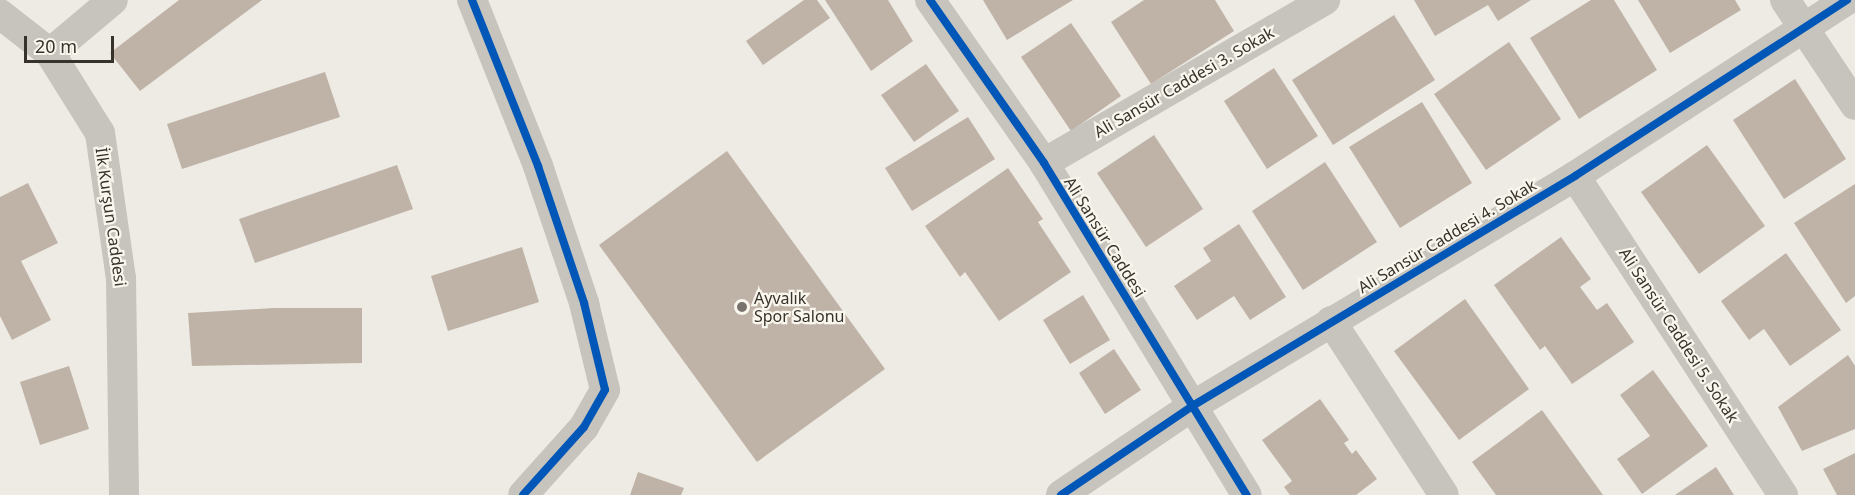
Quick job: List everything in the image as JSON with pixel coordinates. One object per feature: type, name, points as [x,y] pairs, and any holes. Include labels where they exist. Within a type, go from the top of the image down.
[{"type":"street","points":[[51,53],[113,0]]},
{"type":"street","points":[[472,0],[538,166],[584,303],[605,390],[584,427],[523,495]]},
{"type":"street","name":"Ali Sansür Caddesi","points":[[930,0],[1044,163],[1247,495]]},
{"type":"street","name":"Ali Sansür Caddesi 3. Sokak","points":[[1044,163],[1325,0]]},
{"type":"street","points":[[1785,0],[1806,28],[1855,105]]},
{"type":"street","name":"Ali Sansür Caddesi 4. Sokak","points":[[1060,495],[1194,405],[1575,176],[1847,0]]},
{"type":"street","name":"İlk Kurşun Caddesi","points":[[0,14],[51,53],[100,133],[122,278],[124,495]]},
{"type":"street","name":"Ali Sansür Caddesi 5. Sokak","points":[[1575,176],[1783,495]]},
{"type":"street","points":[[1331,321],[1444,495]]},
{"type":"building","points":[[179,0],[262,0],[140,91],[110,53]]},
{"type":"building","points":[[804,0],[817,0],[830,18],[763,65],[746,41]]},
{"type":"building","points":[[825,0],[888,0],[913,41],[871,71]]},
{"type":"building","points":[[983,0],[1073,0],[1007,40]]},
{"type":"building","points":[[1144,0],[1215,0],[1234,31],[1151,84],[1111,22]]},
{"type":"building","points":[[1414,0],[1531,0],[1498,21],[1488,5],[1435,36]]},
{"type":"building","points":[[1591,0],[1614,0],[1657,70],[1579,119],[1530,38]]},
{"type":"building","points":[[1638,0],[1735,0],[1741,10],[1670,53]]},
{"type":"building","points":[[1394,15],[1435,80],[1333,145],[1292,80]]},
{"type":"building","points":[[1071,23],[1121,96],[1071,131],[1021,57]]},
{"type":"building","points":[[1509,42],[1561,119],[1486,170],[1434,94]]},
{"type":"building","points":[[926,64],[959,111],[914,142],[881,95]]},
{"type":"building","points":[[1274,68],[1318,136],[1267,169],[1224,101]]},
{"type":"building","points":[[325,72],[340,117],[182,169],[167,124]]},
{"type":"building","points":[[1795,79],[1846,159],[1784,199],[1733,120]]},
{"type":"building","points":[[1422,102],[1472,183],[1400,228],[1349,147]]},
{"type":"building","points":[[968,117],[995,159],[912,211],[885,168]]},
{"type":"building","points":[[1154,135],[1203,209],[1146,247],[1097,173]]},
{"type":"building","points":[[1707,145],[1765,226],[1699,274],[1641,192]]},
{"type":"building","name":"Ayvalık Spor Salonu","points":[[727,151],[885,369],[757,462],[599,245]]},
{"type":"building","points":[[1325,162],[1377,242],[1303,290],[1252,211]]},
{"type":"building","points":[[397,165],[413,209],[255,263],[239,219]]},
{"type":"building","points":[[1008,168],[1043,219],[1038,222],[1071,272],[999,321],[965,272],[960,277],[925,226]]},
{"type":"building","points":[[28,183],[58,243],[21,261],[51,320],[12,340],[0,316],[0,197]]},
{"type":"building","points":[[1855,184],[1855,296],[1846,303],[1794,223]]},
{"type":"building","points":[[1239,224],[1286,297],[1250,320],[1234,296],[1197,320],[1174,286],[1211,261],[1203,248]]},
{"type":"building","points":[[1561,237],[1591,279],[1580,287],[1597,310],[1607,303],[1634,342],[1572,384],[1545,346],[1540,350],[1494,285]]},
{"type":"building","points":[[522,247],[539,302],[448,331],[431,276]]},
{"type":"building","points":[[1786,253],[1841,330],[1790,366],[1764,329],[1749,340],[1721,301]]},
{"type":"building","points":[[1083,295],[1110,340],[1070,364],[1043,320]]},
{"type":"building","points":[[1465,299],[1529,389],[1459,440],[1394,351]]},
{"type":"building","points":[[274,308],[362,308],[362,363],[192,366],[188,313]]},
{"type":"building","points":[[1114,349],[1141,390],[1105,414],[1079,373]]},
{"type":"building","points":[[1848,355],[1855,366],[1855,429],[1802,451],[1778,407]]},
{"type":"building","points":[[69,366],[89,429],[40,445],[20,382]]},
{"type":"building","points":[[1653,370],[1708,446],[1642,494],[1617,459],[1650,436],[1620,395]]},
{"type":"building","points":[[1320,399],[1349,440],[1344,443],[1352,454],[1356,450],[1377,479],[1356,495],[1290,495],[1284,487],[1292,481],[1262,440]]},
{"type":"building","points":[[1542,410],[1603,495],[1496,495],[1472,462]]},
{"type":"building","points":[[1855,453],[1855,495],[1837,495],[1823,469]]},
{"type":"building","points":[[1716,467],[1734,495],[1675,495]]},
{"type":"building","points":[[638,472],[684,488],[681,495],[630,495]]},
{"type":"cycle path","points":[[472,0],[538,166],[584,303],[605,390],[584,427],[523,495]]},
{"type":"cycle path","points":[[930,0],[1044,163],[1247,495]]},
{"type":"cycle path","points":[[1061,495],[1194,405],[1575,176],[1847,0]]},
{"type":"place","name":"Ayvalık Spor Salonu","points":[[742,307]]}]
